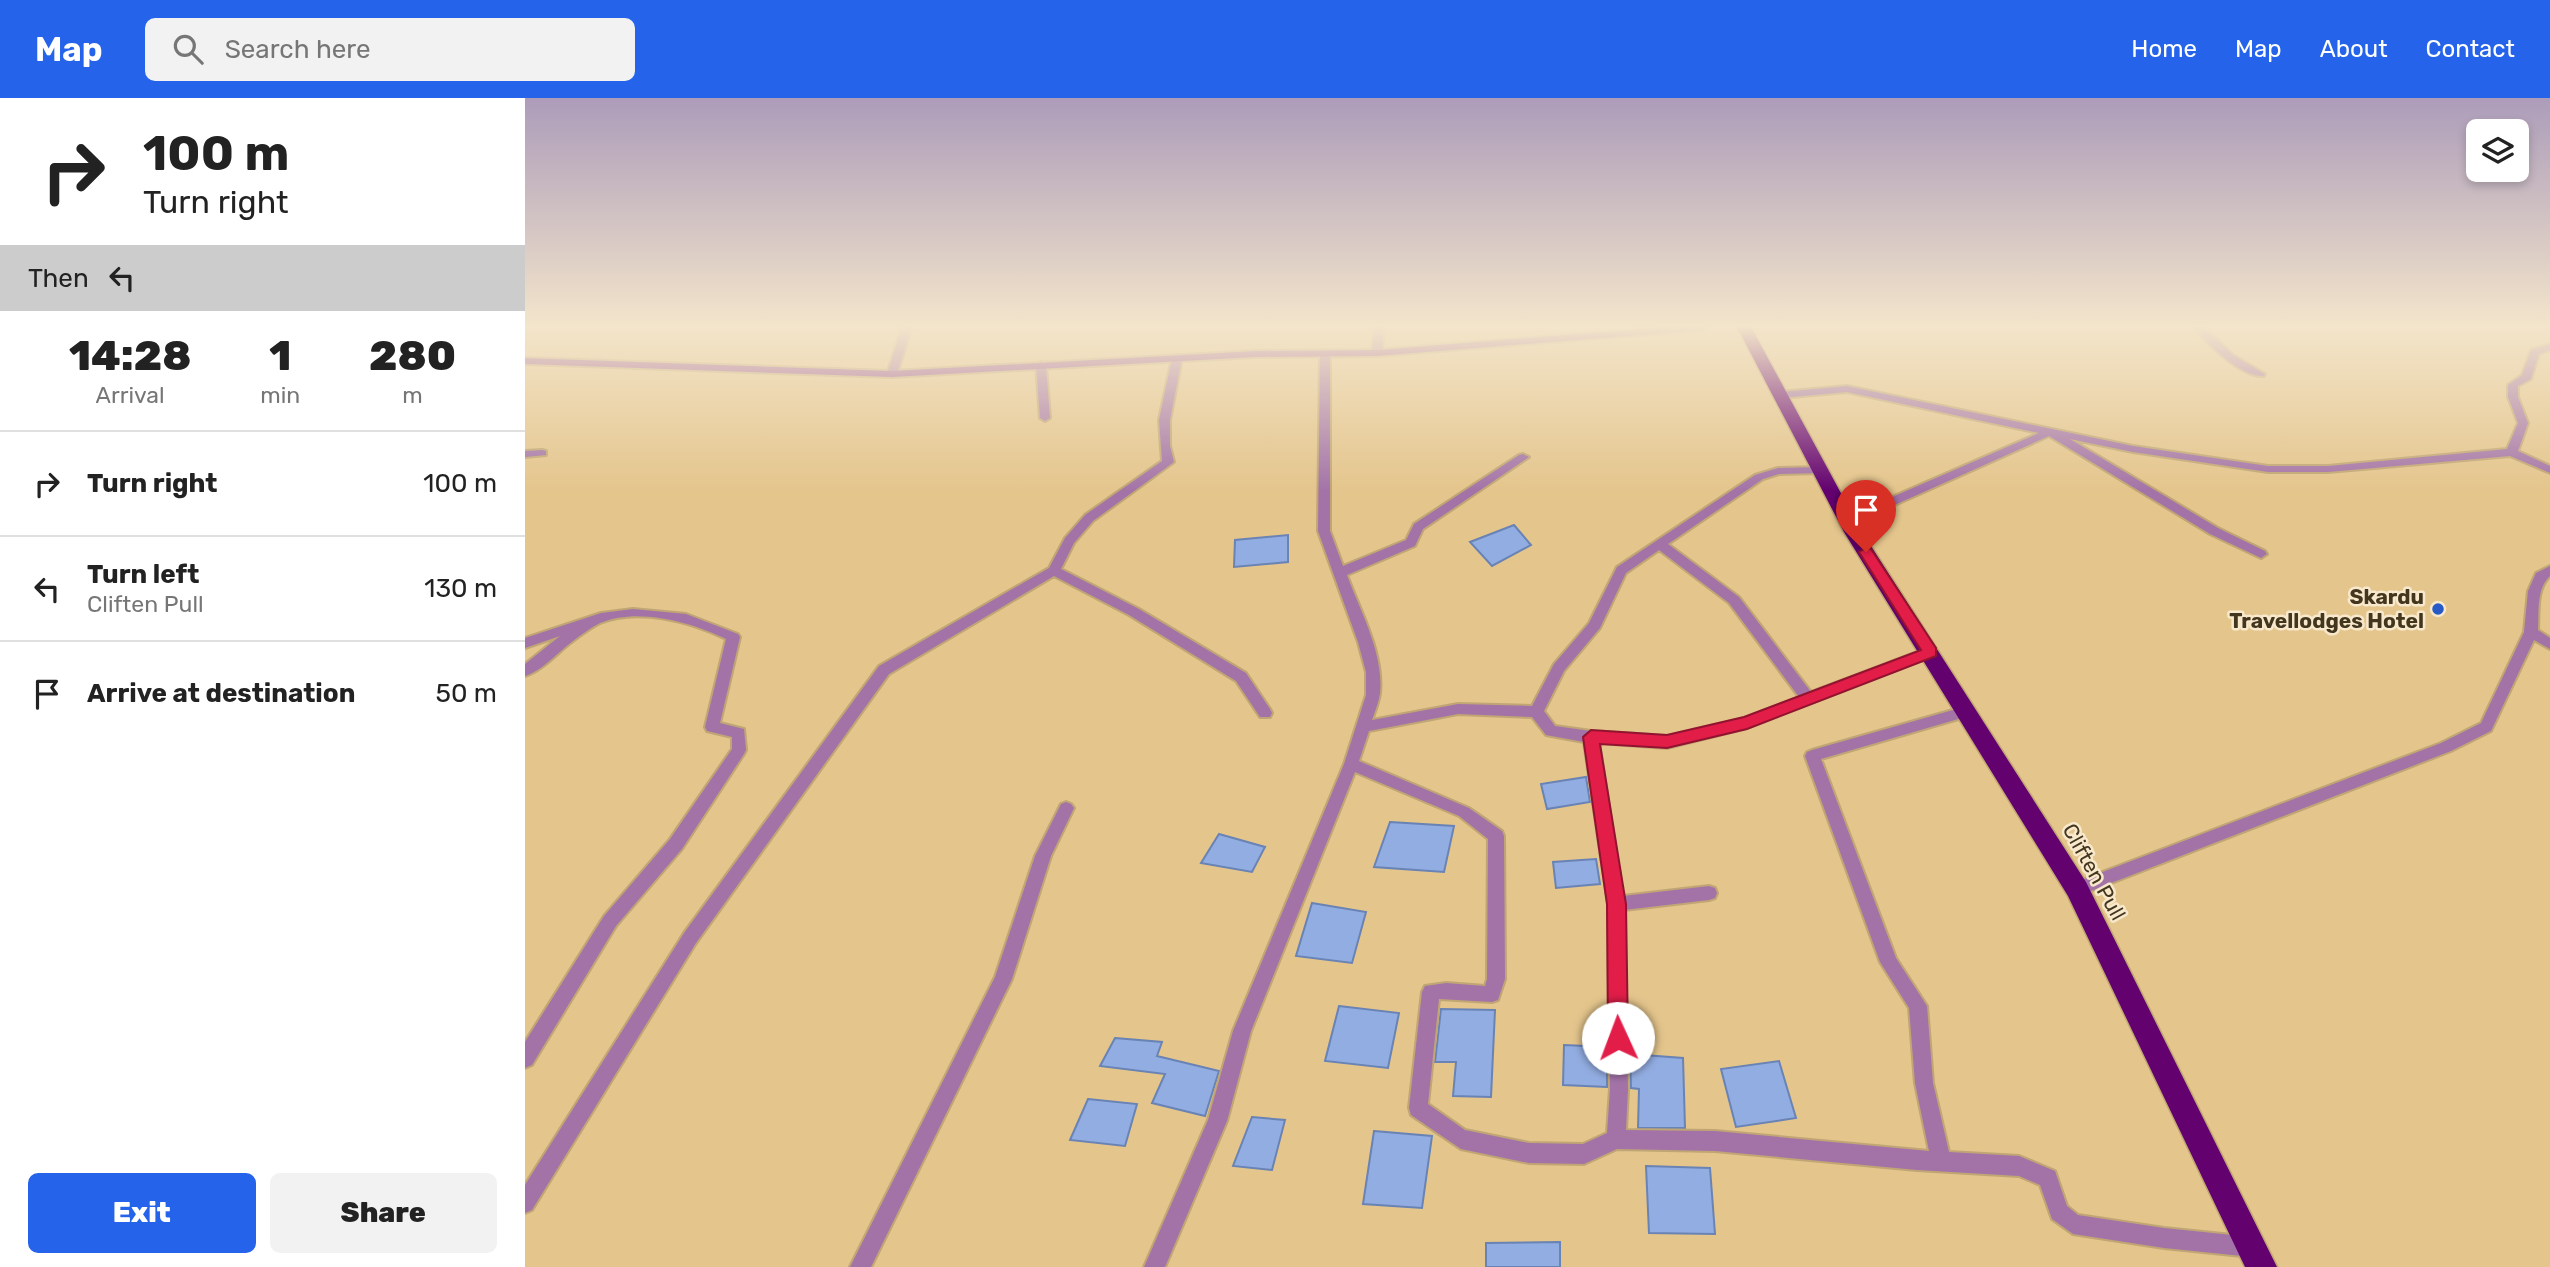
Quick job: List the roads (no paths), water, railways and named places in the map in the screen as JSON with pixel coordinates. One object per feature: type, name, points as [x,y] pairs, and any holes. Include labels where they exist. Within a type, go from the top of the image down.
[{"type":"highway","name":"Cliften Pull","points":[[1774,382],[1848,521],[2077,889],[2256,1257]]},
{"type":"street","points":[[1042,382],[1045,418]]},
{"type":"street","points":[[525,1203],[690,938],[884,670],[1054,571],[1069,541],[1089,518],[1168,462],[1162,437],[1166,400],[1173,382]]},
{"type":"street","points":[[1154,1267],[1217,1121],[1242,1031],[1351,764],[1373,695],[1373,672],[1324,531],[1324,382]]},
{"type":"street","points":[[2512,452],[2523,423],[2513,397],[2513,386],[2520,382]]},
{"type":"street","points":[[1781,395],[1847,388],[2050,432],[2196,460],[2268,469],[2327,469],[2512,452],[2550,470]]},
{"type":"street","points":[[1848,521],[2050,432]]},
{"type":"street","points":[[2050,432],[2204,525],[2261,554]]},
{"type":"street","points":[[525,454],[542,453]]},
{"type":"street","points":[[1339,573],[1411,543],[1418,527],[1523,457]]},
{"type":"street","points":[[1536,712],[1559,668],[1595,625],[1621,570],[1759,477],[1778,471],[1821,470]]},
{"type":"street","points":[[1660,544],[1734,600],[1809,700]]},
{"type":"street","points":[[2077,889],[2446,747],[2486,727],[2531,632],[2534,591],[2541,576],[2550,570]]},
{"type":"street","points":[[1054,571],[1133,612],[1241,677],[1265,713]]},
{"type":"street","points":[[525,643],[599,618],[631,614],[680,617],[733,637],[712,727],[739,733],[739,750],[676,844],[610,921],[525,1059]]},
{"type":"street","points":[[525,671],[599,618]]},
{"type":"street","points":[[2531,632],[2550,645]]},
{"type":"street","points":[[1363,727],[1458,709],[1536,712],[1551,731],[1591,737],[1667,742],[1747,723],[1930,652]]},
{"type":"street","points":[[1941,1161],[1924,1083],[1918,1006],[1889,962],[1812,756],[1967,711]]},
{"type":"street","points":[[1591,737],[1616,904],[1619,1089],[1616,1139]]},
{"type":"street","points":[[1351,764],[1464,812],[1496,836],[1496,979],[1492,995],[1479,996],[1447,989],[1431,992],[1417,1108],[1461,1139],[1529,1153],[1584,1153],[1616,1139],[1715,1141],[2019,1166],[2048,1178],[2059,1212],[2073,1224],[2164,1238],[2256,1257]]},
{"type":"street","points":[[860,1267],[1003,979],[1043,856],[1066,808]]},
{"type":"street","points":[[1616,904],[1709,893]]},
{"type":"place","name":"Skardu Travellodges Hotel","points":[[2438,609]]}]
